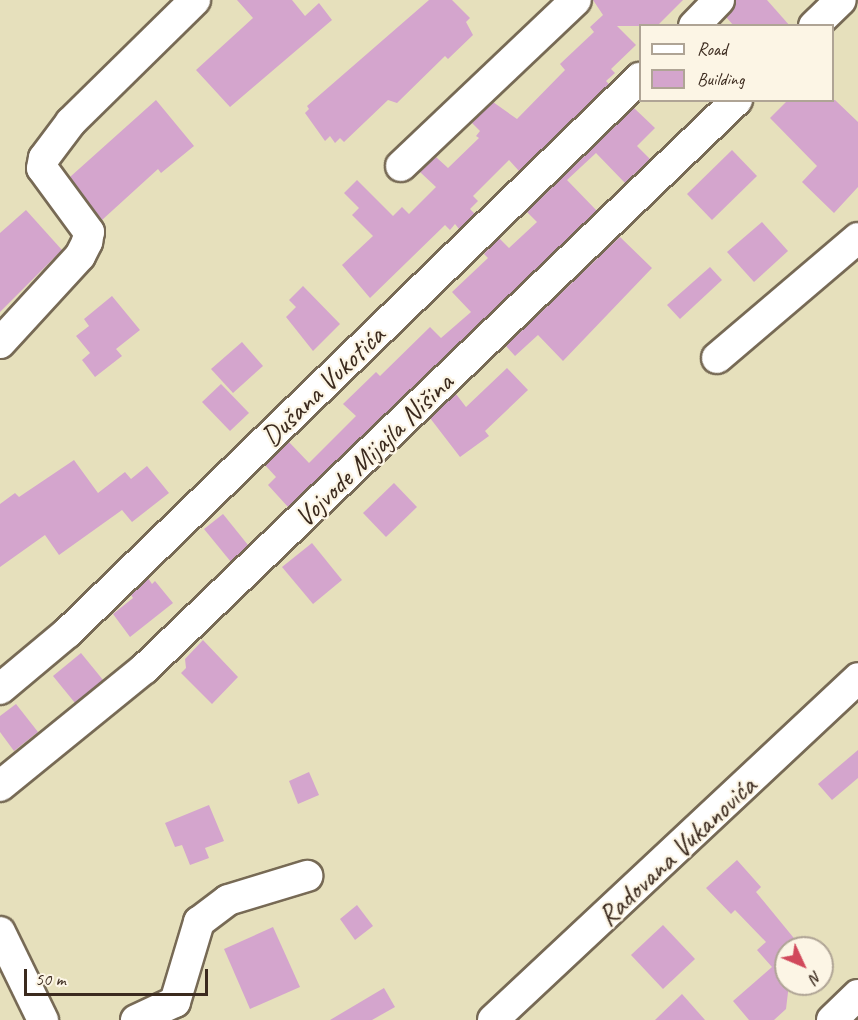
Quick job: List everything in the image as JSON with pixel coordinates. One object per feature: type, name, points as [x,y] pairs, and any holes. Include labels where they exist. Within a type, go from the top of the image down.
[{"type":"street","points":[[0,344],[80,256],[87,242],[89,232],[42,168],[44,158],[71,122],[195,0]]},
{"type":"street","points":[[401,166],[576,0]]},
{"type":"street","points":[[696,24],[719,0]]},
{"type":"street","points":[[816,24],[841,0]]},
{"type":"street","name":"Dušana Vukotića","points":[[0,689],[67,633],[639,79]]},
{"type":"street","name":"Vojvode Mijajla Nišina","points":[[0,786],[144,669],[735,102]]},
{"type":"street","points":[[717,358],[858,238]]},
{"type":"street","name":"Radovana Vukanovića","points":[[493,1020],[858,679]]},
{"type":"street","points":[[136,1020],[175,1002],[185,977],[189,944],[199,922],[228,900],[307,876]]},
{"type":"street","points":[[0,932],[43,1020]]},
{"type":"street","points":[[832,1020],[858,995]]},
{"type":"building","points":[[237,0],[292,0],[305,16],[319,3],[332,20],[230,107],[196,70],[253,18]]},
{"type":"building","points":[[429,0],[452,0],[470,18],[466,22],[473,35],[448,59],[445,56],[397,103],[388,100],[344,142],[340,138],[335,143],[330,136],[325,141],[305,113],[309,109],[307,106]]},
{"type":"building","points":[[593,0],[683,0],[659,24],[617,26],[636,45],[611,69],[615,73],[606,81],[609,84],[519,171],[509,160],[473,196],[478,201],[470,209],[475,214],[459,229],[455,224],[450,230],[445,225],[370,298],[342,265],[373,236],[352,215],[359,208],[344,193],[357,180],[393,216],[402,207],[409,214],[436,187],[420,172],[436,157],[448,168],[479,138],[476,136],[480,131],[472,123],[493,102],[517,119],[565,70],[560,64],[594,32],[590,27],[603,15]]},
{"type":"building","points":[[736,0],[767,0],[788,24],[732,24],[726,17]]},
{"type":"building","points":[[156,100],[194,146],[161,173],[158,169],[102,220],[70,177]]},
{"type":"building","points":[[835,100],[858,122],[858,187],[834,213],[802,182],[817,166],[770,118],[786,102],[834,102]]},
{"type":"building","points":[[634,108],[655,128],[637,146],[650,159],[625,183],[596,153],[567,180],[597,211],[288,507],[268,485],[276,477],[265,465],[289,442],[309,463],[356,416],[343,404],[376,372],[380,376],[430,327],[441,338],[471,312],[452,292],[488,258],[484,254],[499,238],[509,248],[537,222],[527,212]]},
{"type":"building","points":[[732,150],[757,176],[712,220],[687,194]]},
{"type":"building","points":[[26,210],[62,250],[0,312],[0,233]]},
{"type":"building","points":[[762,222],[788,251],[754,282],[727,252]]},
{"type":"building","points":[[620,237],[652,268],[563,361],[538,335],[515,356],[506,346]]},
{"type":"building","points":[[710,267],[722,280],[680,319],[667,305]]},
{"type":"building","points":[[303,286],[340,324],[313,351],[286,317],[296,307],[289,300]]},
{"type":"building","points":[[112,296],[140,330],[116,349],[122,356],[95,377],[82,360],[90,353],[76,336],[89,326],[84,319]]},
{"type":"building","points":[[242,342],[263,366],[233,393],[211,369]]},
{"type":"building","points":[[507,368],[528,390],[485,431],[489,436],[460,457],[430,418],[456,394],[466,407]]},
{"type":"building","points":[[221,384],[249,413],[230,431],[202,402]]},
{"type":"building","points":[[74,460],[98,493],[125,472],[131,479],[147,466],[169,493],[132,522],[122,510],[59,555],[45,535],[0,567],[0,504],[15,493],[19,497]]},
{"type":"building","points":[[394,483],[417,507],[386,537],[363,513]]},
{"type":"building","points":[[223,514],[248,545],[231,562],[204,529]]},
{"type":"building","points":[[312,543],[342,580],[313,604],[282,567]]},
{"type":"building","points":[[148,578],[152,584],[155,581],[173,603],[130,637],[113,614],[133,598],[131,595]]},
{"type":"building","points":[[203,640],[238,677],[212,704],[181,673],[186,668],[185,659]]},
{"type":"building","points":[[81,653],[103,680],[75,703],[53,676]]},
{"type":"building","points":[[16,704],[38,732],[14,751],[0,732],[0,716]]},
{"type":"building","points":[[858,750],[858,778],[832,800],[818,784]]},
{"type":"building","points":[[309,772],[319,795],[298,804],[289,781]]},
{"type":"building","points":[[209,805],[224,841],[205,848],[209,858],[190,865],[182,845],[175,847],[165,823]]},
{"type":"building","points":[[737,860],[761,887],[756,892],[792,936],[774,936],[774,996],[788,996],[786,1009],[774,1020],[749,1020],[733,1001],[772,967],[757,950],[766,942],[735,910],[731,914],[706,888]]},
{"type":"building","points":[[357,905],[373,926],[355,940],[340,919]]},
{"type":"building","points":[[663,925],[695,959],[663,989],[631,955]]},
{"type":"building","points":[[273,927],[300,987],[250,1009],[224,949]]},
{"type":"building","points":[[384,988],[395,1007],[372,1020],[330,1020]]},
{"type":"building","points":[[682,994],[705,1020],[655,1020]]}]
